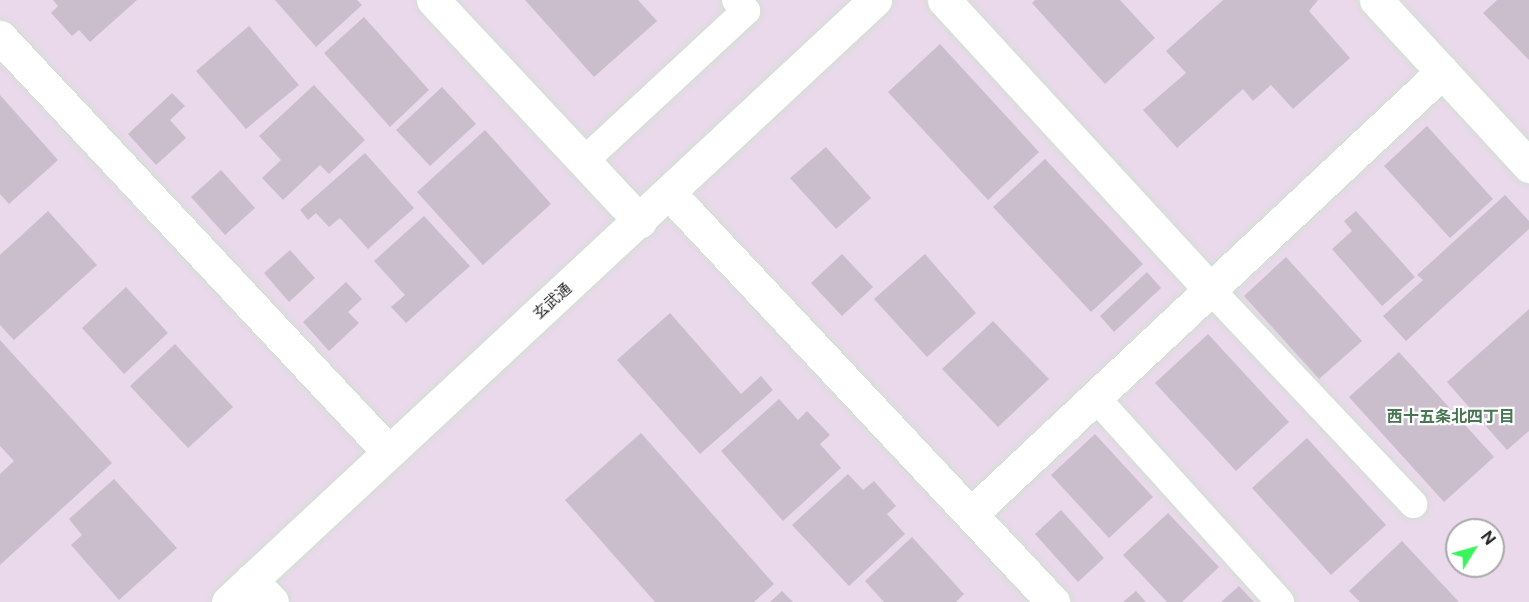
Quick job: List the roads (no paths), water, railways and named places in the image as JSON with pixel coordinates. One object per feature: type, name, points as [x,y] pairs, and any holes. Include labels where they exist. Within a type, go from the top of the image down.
[{"type":"street","points":[[433,0],[640,221]]},
{"type":"street","name":"玄武通","points":[[228,602],[261,591],[388,451],[640,221],[875,0]]},
{"type":"street","points":[[944,0],[1210,289]]},
{"type":"street","points":[[1376,0],[1529,166]]},
{"type":"street","points":[[0,37],[388,451]]},
{"type":"street","points":[[972,513],[1442,72]]},
{"type":"street","points":[[669,194],[972,513],[1053,602]]},
{"type":"lane","points":[[584,161],[746,11],[736,0]]},
{"type":"lane","points":[[1210,289],[1413,504]]},
{"type":"lane","points":[[1095,397],[1280,602]]},
{"type":"district","name":"西十五条北四丁目","points":[[1451,417]]}]
